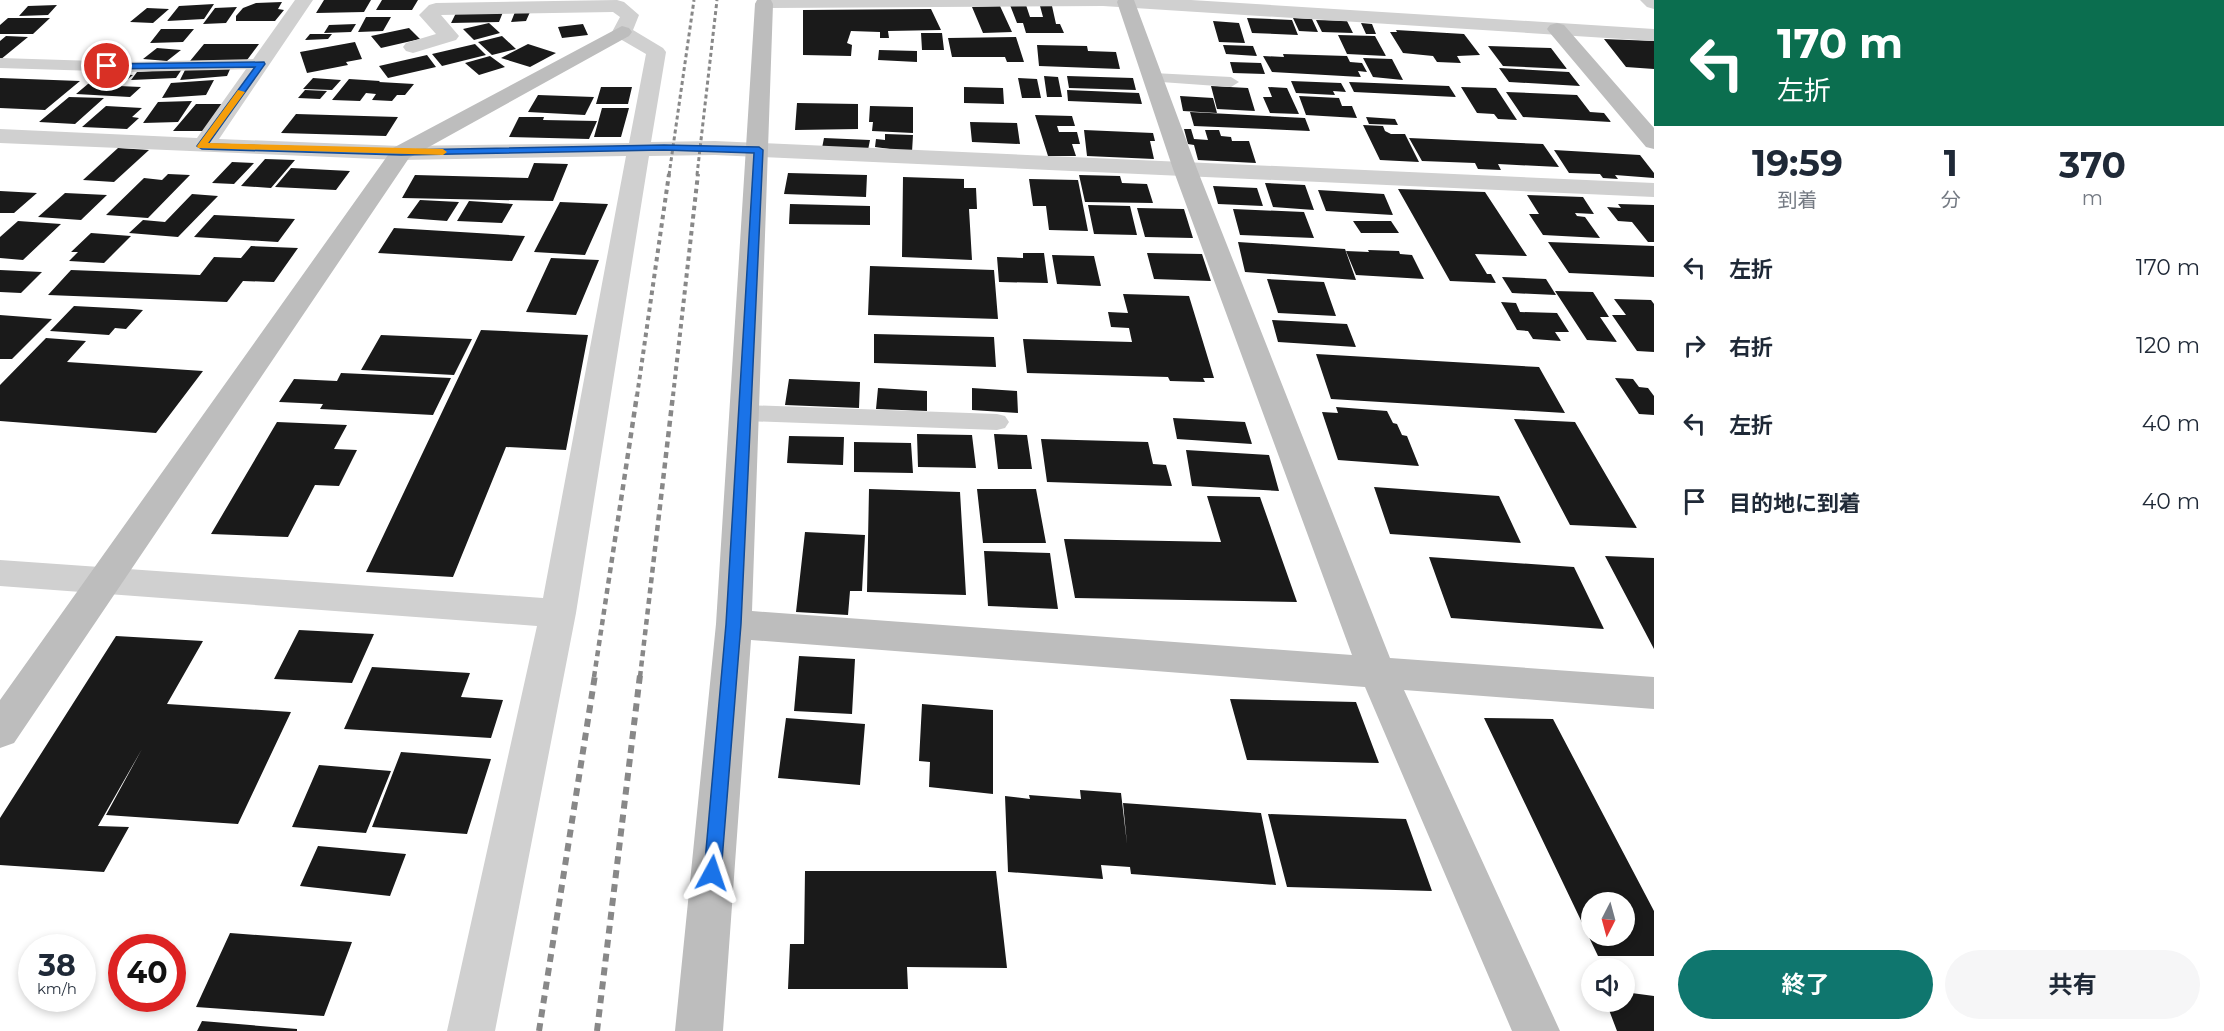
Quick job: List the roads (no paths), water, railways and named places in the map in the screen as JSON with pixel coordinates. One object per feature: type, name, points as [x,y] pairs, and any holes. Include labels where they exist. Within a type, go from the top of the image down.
[{"type":"street","points":[[202,146],[304,0]]},
{"type":"street","points":[[1649,0],[1654,3]]},
{"type":"street","points":[[699,1031],[734,624],[759,150],[764,4],[769,2],[1126,2],[1654,35]]},
{"type":"street","points":[[1126,2],[1185,169],[1378,674],[1536,1031]]},
{"type":"street","points":[[0,731],[401,153],[622,32],[630,15],[617,6],[436,9],[428,15],[449,36],[413,47]]},
{"type":"street","points":[[1557,29],[1654,142]]},
{"type":"street","points":[[471,1031],[558,613],[656,52],[622,32]]},
{"type":"street","points":[[0,136],[401,153],[639,149],[759,150],[1654,190]]},
{"type":"street","points":[[0,573],[558,613]]},
{"type":"street","points":[[734,624],[1654,693]]},
{"type":"lane","points":[[0,63],[128,68],[261,64]]},
{"type":"lane","points":[[1153,78],[1231,82]]},
{"type":"lane","points":[[745,413],[997,422]]},
{"type":"railway","points":[[669,175],[694,0]]},
{"type":"railway","points":[[697,175],[717,0]]},
{"type":"railway","points":[[637,396],[669,174]]},
{"type":"railway","points":[[673,396],[698,174]]},
{"type":"railway","points":[[594,677],[637,395]]},
{"type":"railway","points":[[640,677],[673,395]]},
{"type":"railway","points":[[539,1031],[595,675]]},
{"type":"railway","points":[[597,1031],[640,675]]}]
